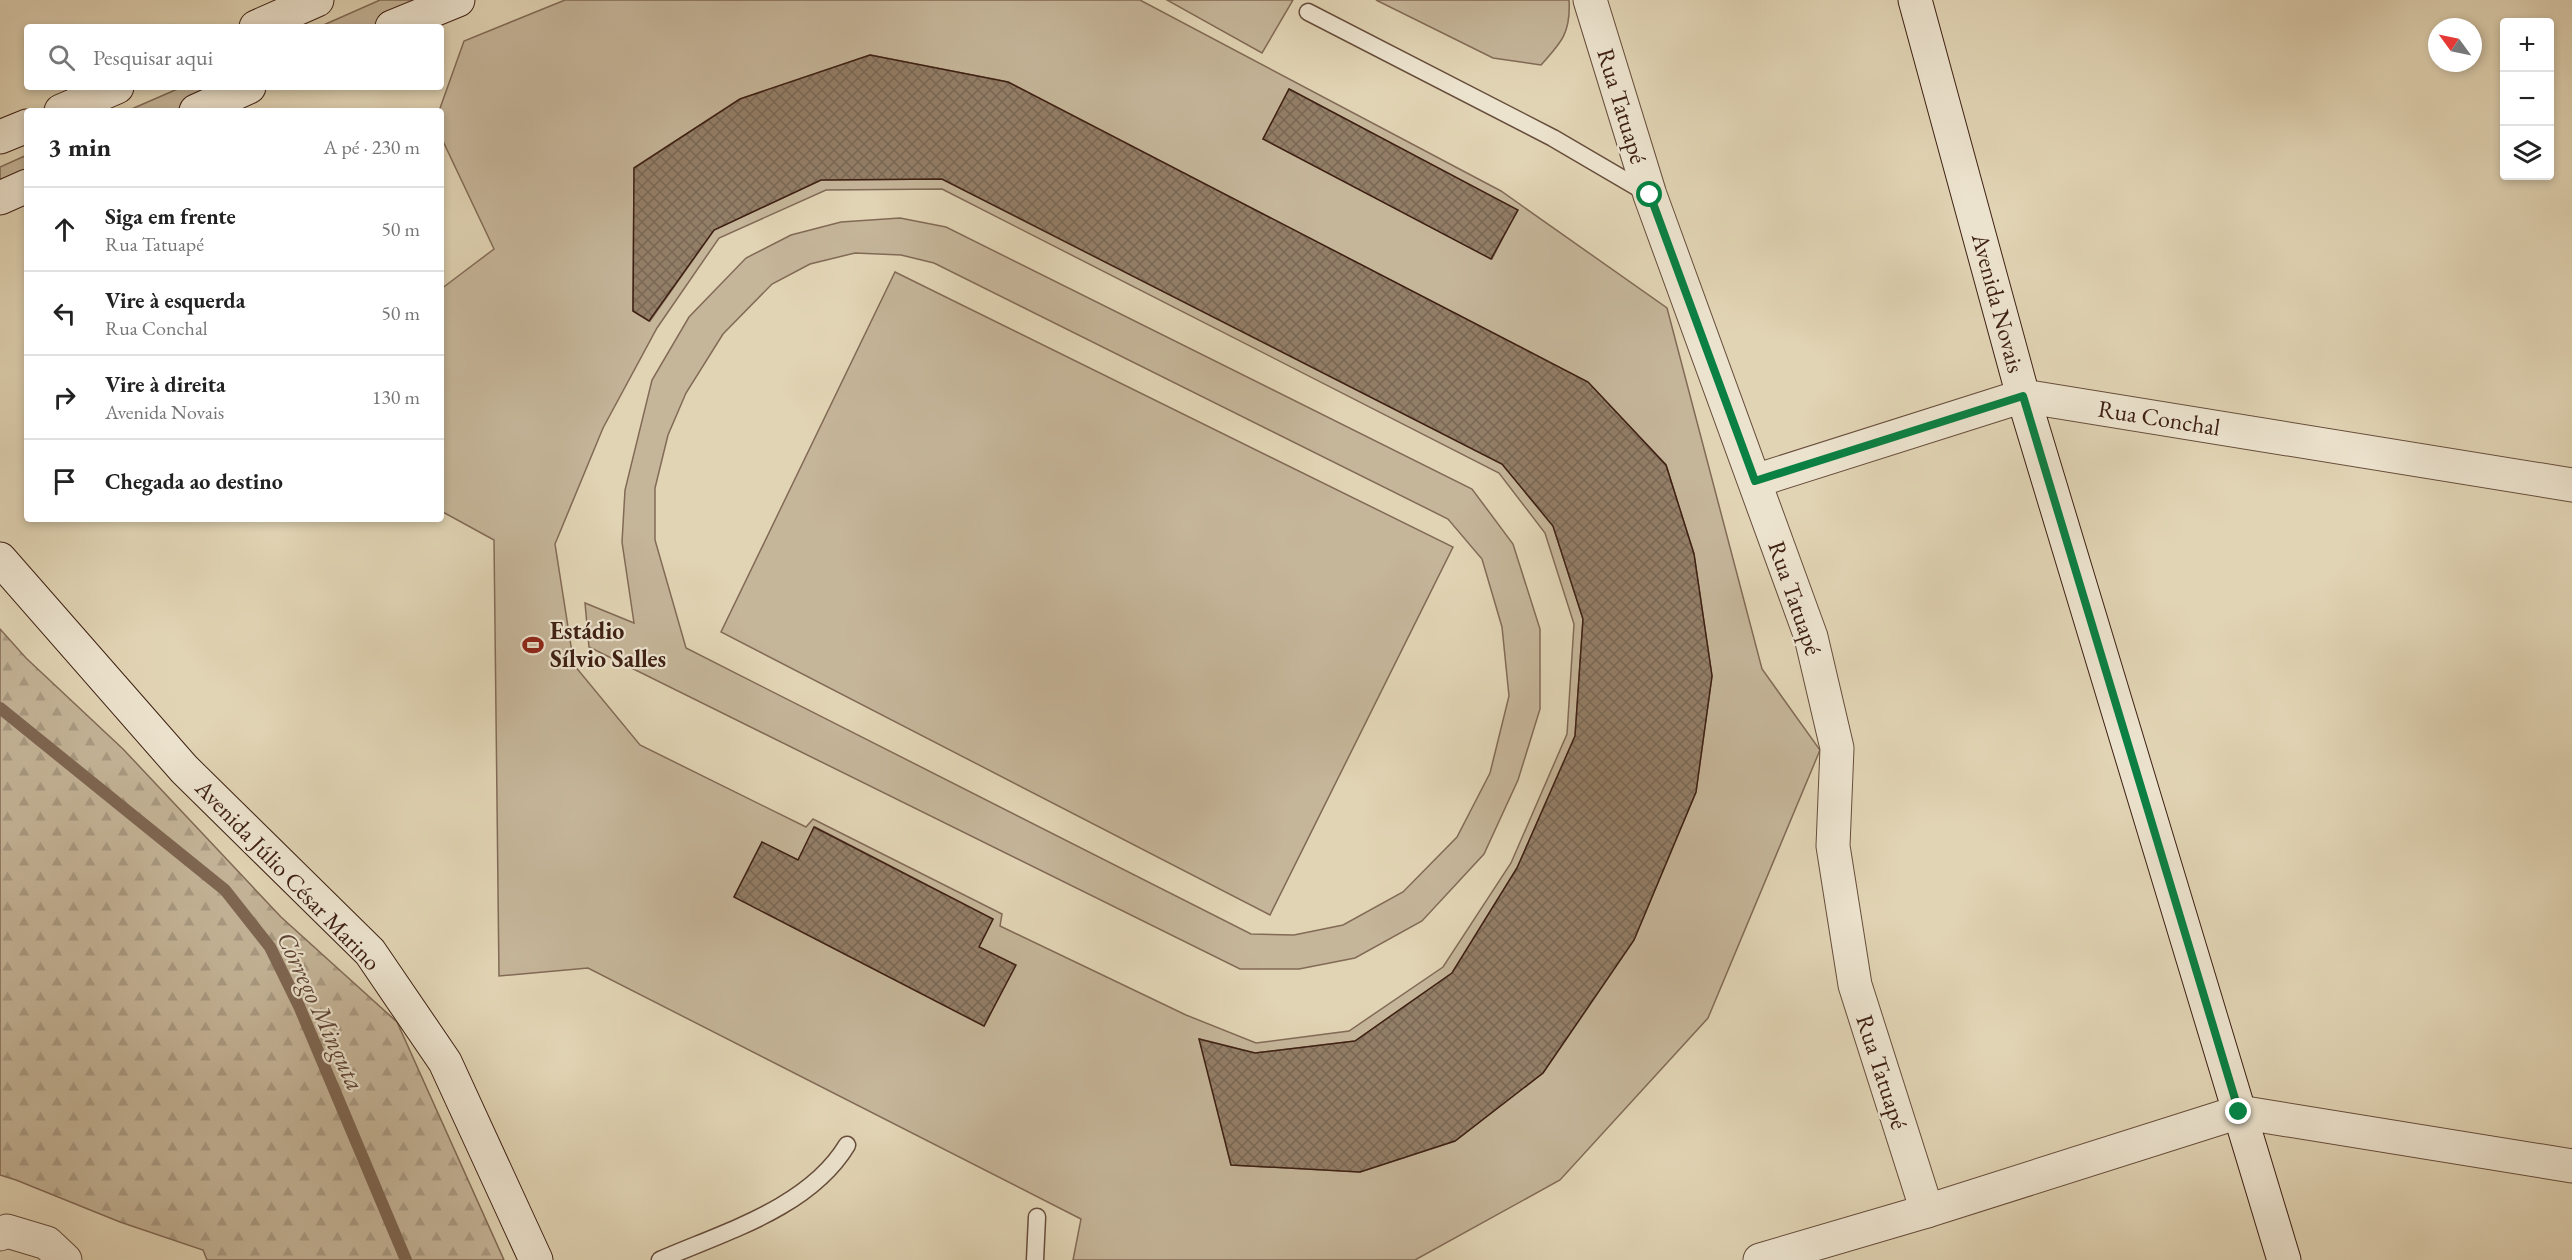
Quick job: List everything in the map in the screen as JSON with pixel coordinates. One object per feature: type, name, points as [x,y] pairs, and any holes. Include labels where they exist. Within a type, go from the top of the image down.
[{"type":"street","points":[[263,24],[317,0]]},
{"type":"street","points":[[399,24],[458,0]]},
{"type":"street","name":"Rua Tatuapé","points":[[1590,0],[1650,195],[1811,637],[1837,748],[1833,846],[1855,985],[1927,1211]]},
{"type":"street","name":"Avenida Novais","points":[[1915,0],[2023,396],[2284,1260]]},
{"type":"street","points":[[68,108],[110,90]]},
{"type":"street","points":[[203,108],[242,90]]},
{"type":"street","points":[[0,137],[24,127]]},
{"type":"street","points":[[0,198],[24,187]]},
{"type":"street","name":"Rua Conchal","points":[[1755,481],[2023,396],[2572,485]]},
{"type":"street","name":"Avenida Júlio César Marino","points":[[0,559],[184,769],[370,952],[446,1062],[536,1260]]},
{"type":"street","points":[[1760,1260],[1927,1211],[2239,1112],[2572,1167]]},
{"type":"street","points":[[0,1234],[7,1232],[47,1243],[65,1260]]},
{"type":"lane","points":[[1308,12],[1553,138],[1650,195]]},
{"type":"lane","points":[[660,1260],[789,1203],[836,1163],[847,1145]]},
{"type":"lane","points":[[1035,1260],[1037,1216]]},
{"type":"green space","points":[[380,0],[432,0],[376,24],[326,24]]},
{"type":"green space","name":"Estádio Sílvio Salles","points":[[565,0],[1140,0],[1501,191],[1667,308],[1762,669],[1820,750],[1708,1018],[1560,1180],[1415,1260],[1073,1260],[1081,1219],[588,968],[499,976],[494,540],[444,513],[444,287],[494,249],[444,143],[444,108],[440,108],[464,41]],"holes":[[[870,55],[1008,82],[1588,382],[1666,465],[1694,554],[1712,676],[1696,792],[1634,940],[1543,1073],[1455,1141],[1360,1172],[1231,1165],[1200,1039],[1255,1053],[1355,1041],[1452,973],[1517,868],[1575,736],[1583,619],[1553,526],[1502,464],[942,179],[821,180],[714,230],[650,321],[633,311],[634,168],[740,99]],[[1289,89],[1517,210],[1492,259],[1263,139]],[[942,189],[1499,473],[1545,533],[1574,624],[1567,734],[1511,863],[1443,967],[1349,1031],[1256,1043],[1186,1015],[1000,926],[1002,914],[813,819],[806,827],[640,745],[574,665],[555,544],[603,428],[657,328],[719,238],[826,190]],[[815,827],[993,919],[979,947],[1015,965],[984,1026],[734,897],[762,842],[798,860]]]},
{"type":"green space","points":[[1167,0],[1293,0],[1262,53]]},
{"type":"green space","points":[[1376,0],[1569,0],[1569,11],[1564,36],[1541,65],[1493,58]]},
{"type":"green space","points":[[175,90],[223,90],[182,108],[134,108]]},
{"type":"green space","points":[[24,156],[24,176],[0,186],[0,167]]},
{"type":"green space","points":[[900,218],[946,227],[1472,489],[1513,544],[1540,629],[1540,709],[1518,780],[1484,854],[1422,921],[1355,958],[1299,969],[1240,969],[589,647],[585,603],[634,623],[622,542],[625,490],[652,380],[689,317],[746,258],[791,235],[841,222]],"holes":[[[855,253],[901,255],[934,263],[1448,519],[1482,559],[1502,627],[1509,696],[1490,773],[1457,837],[1403,892],[1343,925],[1294,935],[1251,934],[686,648],[655,540],[655,488],[668,435],[686,393],[723,334],[772,284],[810,264]]]},
{"type":"green space","points":[[895,272],[1453,547],[1270,915],[721,632]]},
{"type":"green space","points":[[0,629],[26,658],[123,749],[281,917],[397,1022],[504,1260],[207,1260],[203,1250],[120,1222],[0,1175]]},
{"type":"building","points":[[870,55],[1008,82],[1588,382],[1666,465],[1694,554],[1712,676],[1696,792],[1634,940],[1543,1073],[1455,1141],[1360,1172],[1231,1165],[1199,1039],[1255,1053],[1355,1041],[1452,973],[1517,868],[1575,736],[1583,619],[1553,526],[1502,464],[942,179],[821,180],[714,230],[649,321],[633,311],[634,168],[740,99]]},
{"type":"building","points":[[1289,89],[1518,210],[1491,259],[1263,139]]},
{"type":"building","points":[[814,827],[993,919],[979,947],[1016,965],[984,1026],[734,897],[762,842],[798,860]]},
{"type":"waterway","name":"Córrego Minguta","points":[[0,708],[225,890],[270,947],[299,1006],[406,1260]]},
{"type":"place","name":"Estádio Sílvio Salles","points":[[533,645]]},
{"type":"route","points":[[1650,195],[1755,481],[2023,396],[2239,1112]]}]
